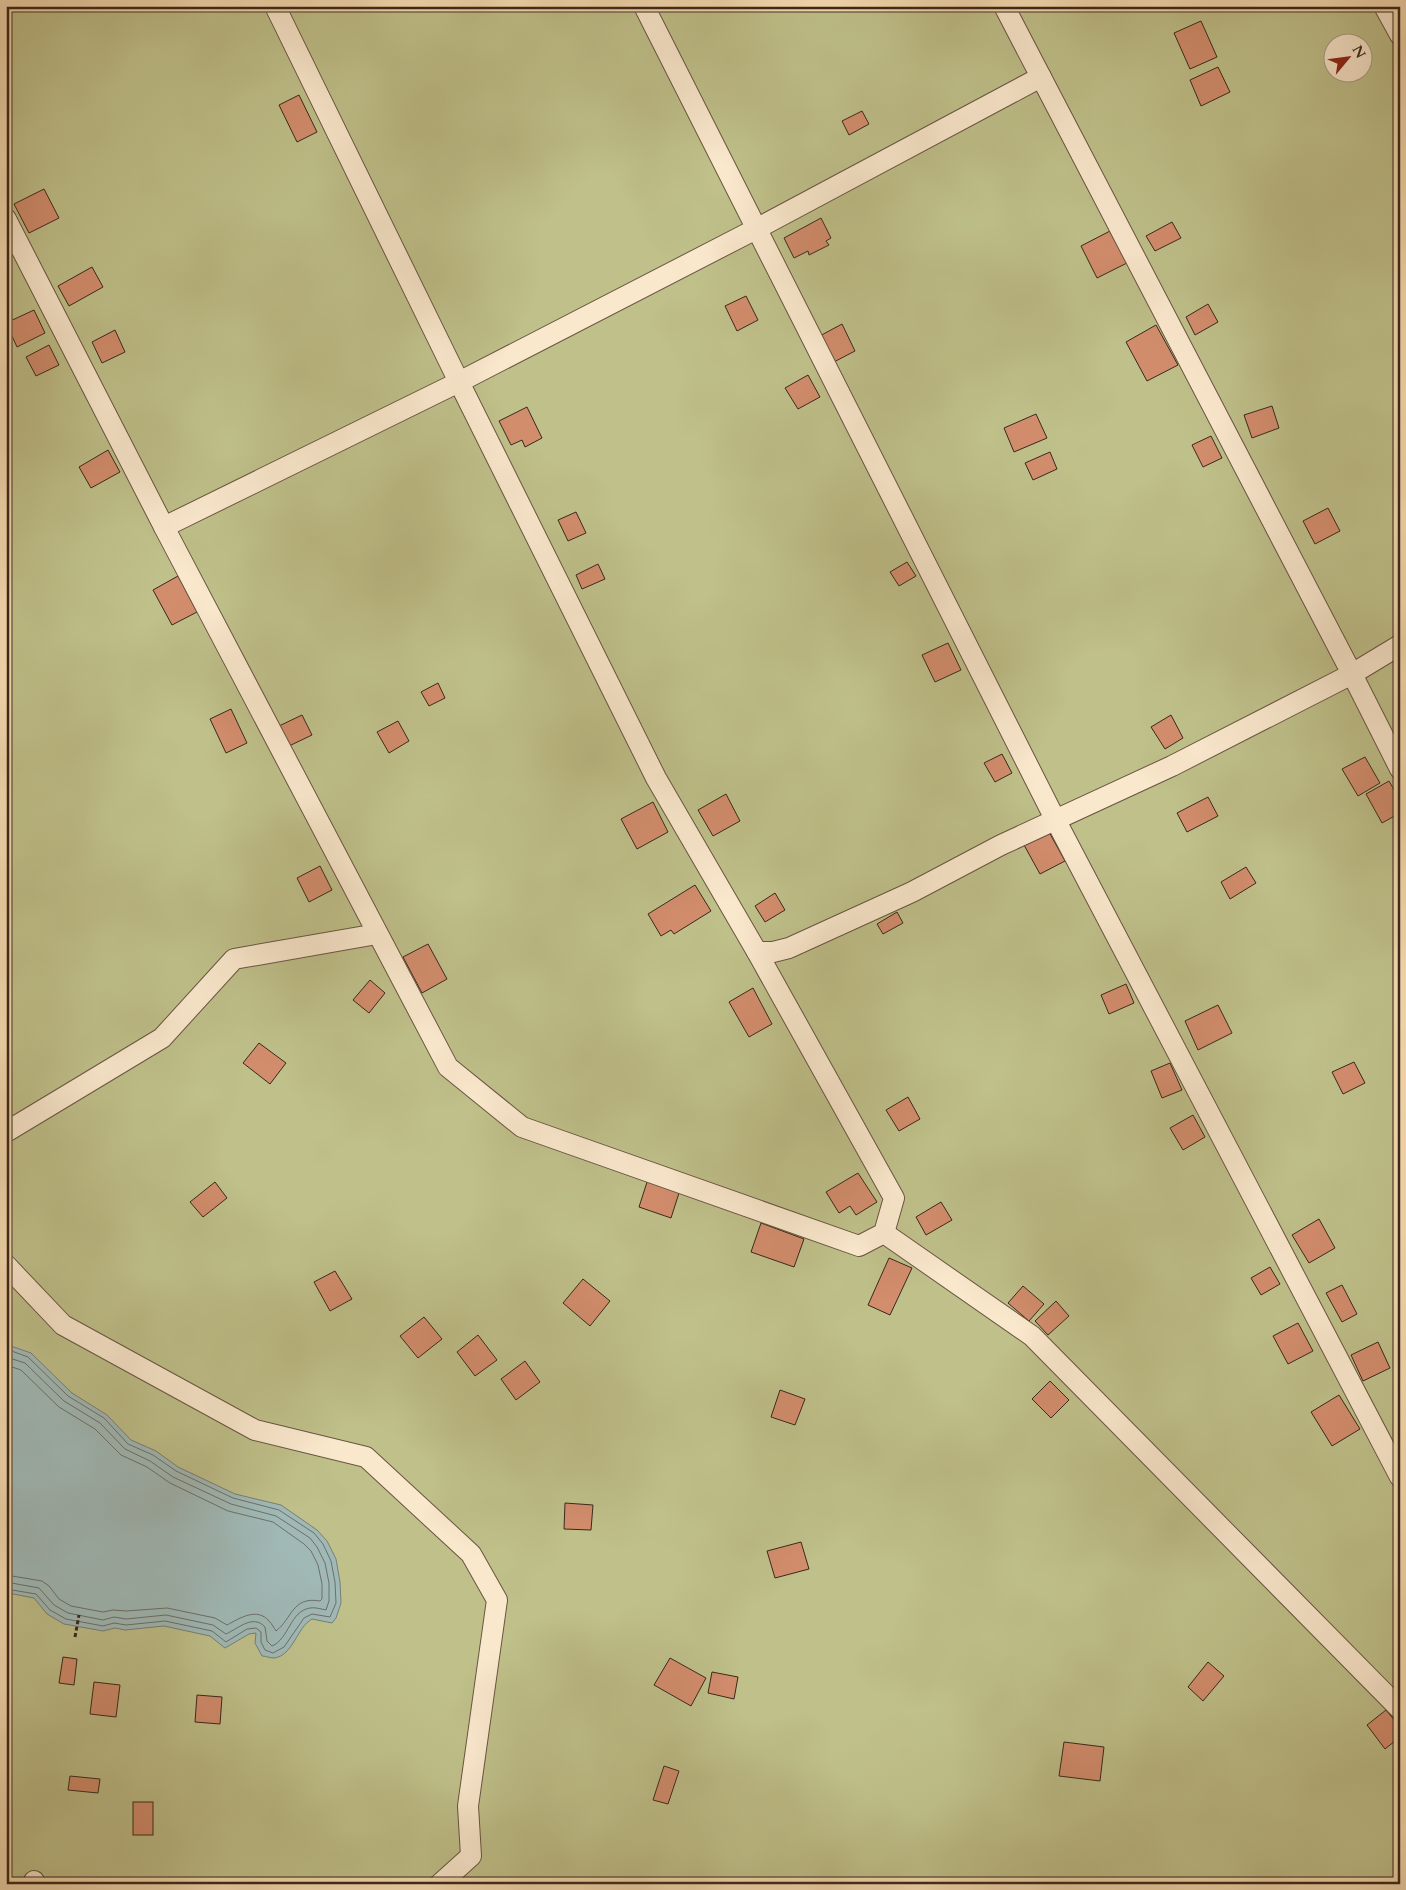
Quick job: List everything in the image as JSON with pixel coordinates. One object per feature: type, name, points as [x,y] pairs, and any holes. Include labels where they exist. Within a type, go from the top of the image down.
[{"type":"lane","points":[[6,219],[164,527],[448,1067],[522,1127],[859,1246],[884,1232],[894,1198],[757,952],[656,778],[275,6]]},
{"type":"lane","points":[[644,6],[1055,819],[1400,1478]]},
{"type":"lane","points":[[1004,6],[1400,768]]},
{"type":"lane","points":[[1384,6],[1400,35]]},
{"type":"lane","points":[[164,527],[459,382],[756,229],[1041,77]]},
{"type":"lane","points":[[757,952],[773,952],[788,948],[912,892],[1055,819],[1172,766],[1352,674],[1400,645]]},
{"type":"lane","points":[[6,1132],[162,1038],[234,959],[377,934]]},
{"type":"lane","points":[[884,1232],[1032,1336],[1400,1709]]},
{"type":"lane","points":[[6,1265],[63,1325],[254,1430],[366,1457],[471,1554],[498,1600],[468,1806],[471,1856],[440,1884]]},
{"type":"path","points":[[75,1637],[80,1615]]},
{"type":"green space","points":[[6,6],[1400,6],[1400,1884],[6,1884]]},
{"type":"water","points":[[6,1343],[31,1353],[72,1393],[107,1415],[131,1440],[156,1451],[178,1467],[235,1494],[281,1505],[317,1530],[327,1541],[336,1559],[340,1582],[341,1603],[336,1618],[332,1623],[312,1619],[302,1628],[286,1652],[272,1658],[262,1656],[255,1643],[256,1633],[249,1634],[225,1648],[210,1636],[164,1626],[125,1630],[115,1628],[103,1631],[64,1624],[47,1614],[34,1598],[6,1592]]},
{"type":"building","points":[[1337,6],[1350,6],[1340,12]]},
{"type":"building","points":[[1201,21],[1217,57],[1190,69],[1174,33]]},
{"type":"building","points":[[1218,67],[1230,92],[1201,106],[1190,80]]},
{"type":"building","points":[[299,95],[317,132],[297,142],[279,105]]},
{"type":"building","points":[[862,111],[869,124],[849,135],[842,121]]},
{"type":"building","points":[[44,189],[59,218],[29,233],[14,204]]},
{"type":"building","points":[[821,218],[831,238],[826,241],[829,245],[809,255],[808,251],[794,258],[784,238]]},
{"type":"building","points":[[1172,222],[1181,238],[1155,251],[1146,236]]},
{"type":"building","points":[[1110,231],[1127,263],[1097,278],[1081,246]]},
{"type":"building","points":[[92,267],[103,287],[69,306],[58,286]]},
{"type":"building","points":[[746,296],[758,320],[737,331],[725,306]]},
{"type":"building","points":[[1208,304],[1218,322],[1195,335],[1186,317]]},
{"type":"building","points":[[34,310],[45,333],[17,347],[6,323]]},
{"type":"building","points":[[842,324],[855,351],[830,364],[816,338]]},
{"type":"building","points":[[1156,325],[1178,365],[1147,381],[1126,342]]},
{"type":"building","points":[[115,330],[125,352],[102,363],[92,342]]},
{"type":"building","points":[[49,345],[59,365],[36,376],[26,357]]},
{"type":"building","points":[[808,375],[820,397],[798,409],[785,388]]},
{"type":"building","points":[[1272,406],[1279,428],[1252,438],[1244,415]]},
{"type":"building","points":[[527,407],[542,438],[525,447],[522,440],[511,445],[499,421]]},
{"type":"building","points":[[1036,414],[1047,438],[1014,452],[1004,428]]},
{"type":"building","points":[[1211,436],[1222,458],[1203,467],[1192,445]]},
{"type":"building","points":[[108,450],[120,472],[91,488],[79,467]]},
{"type":"building","points":[[1050,452],[1057,469],[1033,480],[1025,463]]},
{"type":"building","points":[[1328,508],[1340,531],[1315,544],[1303,521]]},
{"type":"building","points":[[576,512],[586,533],[568,541],[558,520]]},
{"type":"building","points":[[907,562],[916,576],[899,586],[890,572]]},
{"type":"building","points":[[598,564],[605,579],[582,589],[576,575]]},
{"type":"building","points":[[178,576],[197,612],[172,625],[153,590]]},
{"type":"building","points":[[948,643],[961,670],[935,682],[922,655]]},
{"type":"building","points":[[438,683],[445,698],[429,706],[421,692]]},
{"type":"building","points":[[231,709],[247,743],[226,753],[210,719]]},
{"type":"building","points":[[302,715],[312,735],[289,746],[279,726]]},
{"type":"building","points":[[1171,715],[1183,738],[1165,749],[1151,727]]},
{"type":"building","points":[[398,721],[409,741],[389,753],[377,732]]},
{"type":"building","points":[[1002,754],[1012,773],[995,782],[984,763]]},
{"type":"building","points":[[1365,757],[1380,783],[1358,796],[1342,769]]},
{"type":"building","points":[[1389,781],[1400,800],[1400,813],[1382,823],[1366,794]]},
{"type":"building","points":[[726,794],[740,821],[713,836],[698,810]]},
{"type":"building","points":[[1208,797],[1218,816],[1187,832],[1177,813]]},
{"type":"building","points":[[653,802],[668,832],[637,849],[621,819]]},
{"type":"building","points":[[1049,832],[1065,861],[1040,874],[1024,845]]},
{"type":"building","points":[[320,866],[332,890],[309,902],[297,878]]},
{"type":"building","points":[[1246,867],[1256,883],[1230,899],[1221,882]]},
{"type":"building","points":[[695,885],[711,911],[674,934],[671,930],[661,936],[648,914]]},
{"type":"building","points":[[775,893],[785,910],[765,922],[755,906]]},
{"type":"building","points":[[897,912],[903,923],[883,934],[877,924]]},
{"type":"building","points":[[428,944],[447,979],[422,993],[403,957]]},
{"type":"building","points":[[370,980],[385,993],[369,1013],[353,1000]]},
{"type":"building","points":[[1126,984],[1134,1003],[1109,1014],[1101,995]]},
{"type":"building","points":[[753,988],[772,1024],[749,1037],[729,1002]]},
{"type":"building","points":[[1218,1005],[1232,1033],[1198,1050],[1185,1021]]},
{"type":"building","points":[[259,1043],[286,1063],[270,1084],[243,1063]]},
{"type":"building","points":[[1354,1062],[1365,1083],[1343,1094],[1332,1072]]},
{"type":"building","points":[[1170,1063],[1182,1090],[1162,1098],[1151,1071]]},
{"type":"building","points":[[908,1097],[920,1119],[899,1131],[886,1110]]},
{"type":"building","points":[[1193,1115],[1205,1137],[1183,1150],[1170,1128]]},
{"type":"building","points":[[858,1173],[877,1202],[856,1215],[850,1206],[839,1213],[826,1192]]},
{"type":"building","points":[[648,1179],[680,1190],[671,1218],[639,1207]]},
{"type":"building","points":[[215,1182],[227,1198],[203,1217],[190,1202]]},
{"type":"building","points":[[941,1202],[952,1220],[926,1235],[916,1217]]},
{"type":"building","points":[[1319,1219],[1335,1248],[1309,1263],[1292,1235]]},
{"type":"building","points":[[761,1223],[804,1239],[794,1267],[751,1252]]},
{"type":"building","points":[[889,1258],[912,1268],[890,1315],[868,1305]]},
{"type":"building","points":[[1270,1267],[1280,1284],[1261,1295],[1251,1278]]},
{"type":"building","points":[[335,1271],[352,1299],[330,1311],[314,1282]]},
{"type":"building","points":[[583,1279],[610,1301],[590,1326],[563,1303]]},
{"type":"building","points":[[1342,1285],[1357,1314],[1342,1322],[1326,1293]]},
{"type":"building","points":[[1023,1286],[1044,1304],[1029,1321],[1008,1303]]},
{"type":"building","points":[[1056,1301],[1069,1316],[1048,1335],[1035,1321]]},
{"type":"building","points":[[424,1317],[442,1339],[418,1358],[400,1336]]},
{"type":"building","points":[[1298,1323],[1313,1351],[1288,1364],[1273,1336]]},
{"type":"building","points":[[478,1335],[497,1360],[475,1376],[457,1352]]},
{"type":"building","points":[[1378,1342],[1390,1368],[1363,1381],[1351,1355]]},
{"type":"building","points":[[525,1361],[540,1382],[516,1400],[501,1379]]},
{"type":"building","points":[[1050,1381],[1069,1400],[1051,1418],[1032,1399]]},
{"type":"building","points":[[780,1390],[805,1399],[795,1425],[771,1417]]},
{"type":"building","points":[[1339,1395],[1360,1429],[1332,1446],[1311,1412]]},
{"type":"building","points":[[565,1503],[593,1505],[591,1530],[564,1529]]},
{"type":"building","points":[[801,1542],[809,1569],[775,1578],[767,1551]]},
{"type":"building","points":[[63,1657],[77,1659],[74,1685],[59,1683]]},
{"type":"building","points":[[670,1658],[706,1678],[691,1706],[654,1685]]},
{"type":"building","points":[[1208,1662],[1224,1676],[1203,1701],[1188,1687]]},
{"type":"building","points":[[712,1672],[738,1677],[734,1699],[708,1693]]},
{"type":"building","points":[[94,1682],[120,1685],[116,1717],[90,1714]]},
{"type":"building","points":[[197,1695],[222,1697],[220,1724],[195,1722]]},
{"type":"building","points":[[1386,1710],[1400,1727],[1400,1737],[1385,1749],[1367,1725]]},
{"type":"building","points":[[1064,1742],[1104,1747],[1100,1781],[1059,1776]]},
{"type":"building","points":[[664,1766],[679,1771],[668,1804],[653,1800]]},
{"type":"building","points":[[70,1776],[100,1779],[98,1793],[68,1790]]},
{"type":"building","points":[[133,1802],[153,1802],[153,1835],[133,1835]]},
{"type":"building","points":[[50,1881],[69,1884],[50,1884]]},
{"type":"building","points":[[187,1882],[187,1884],[155,1883]]}]
